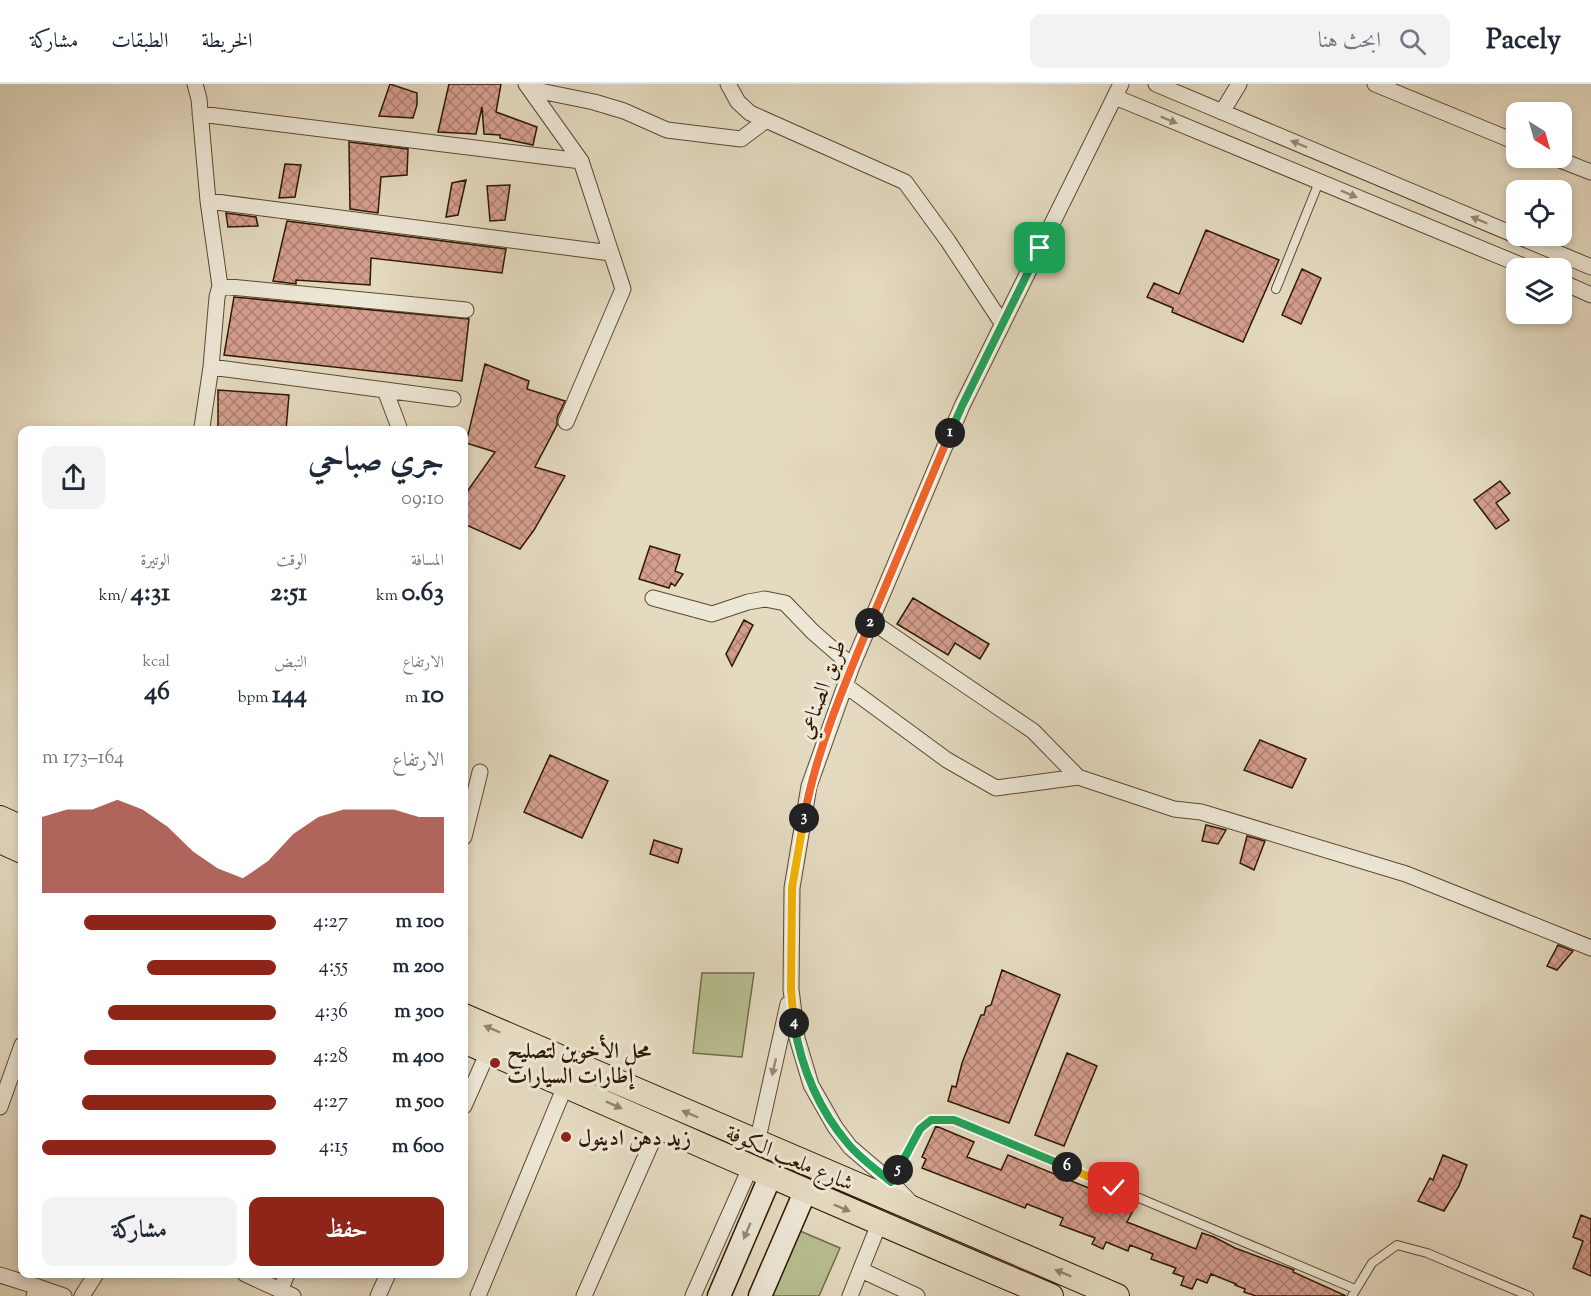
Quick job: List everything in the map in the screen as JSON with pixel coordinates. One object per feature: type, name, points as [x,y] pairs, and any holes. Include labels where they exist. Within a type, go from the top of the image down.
[{"type":"main road","points":[[0,818],[18,826]]},
{"type":"main road","points":[[0,842],[18,849]]},
{"type":"main road","name":"شارع ملعب الكوفة","points":[[468,1018],[1117,1296]]},
{"type":"main road","name":"شارع ملعب الكوفة","points":[[468,1043],[566,1084],[805,1192],[1051,1296]]},
{"type":"street","points":[[195,84],[220,286],[202,426]]},
{"type":"street","points":[[728,84],[738,102],[765,122],[905,182],[948,241],[1002,323]]},
{"type":"street","points":[[1156,84],[1591,267]]},
{"type":"street","points":[[1222,112],[1239,84]]},
{"type":"street","points":[[1376,84],[1506,138]]},
{"type":"street","points":[[528,87],[624,111],[667,130],[741,139],[765,122]]},
{"type":"street","points":[[528,87],[581,161],[623,290],[566,422]]},
{"type":"street","points":[[1118,91],[1319,182],[1506,259]]},
{"type":"street","name":"طريق الصناعي","points":[[919,1212],[891,1182],[850,1147],[822,1107],[811,1085],[796,1038],[791,989],[792,888],[809,786],[852,666],[962,406],[1118,91]]},
{"type":"street","points":[[200,114],[581,161]]},
{"type":"street","points":[[1572,165],[1591,172]]},
{"type":"street","points":[[1402,216],[1411,191]]},
{"type":"street","points":[[208,201],[611,253]]},
{"type":"street","points":[[220,286],[466,310]]},
{"type":"street","points":[[1572,286],[1591,294]]},
{"type":"street","points":[[211,368],[453,399]]},
{"type":"street","points":[[385,390],[398,426]]},
{"type":"street","points":[[653,598],[712,614],[757,600],[765,599],[785,603],[813,632],[852,666]]},
{"type":"street","points":[[871,621],[1033,731],[1078,777]]},
{"type":"street","points":[[845,685],[947,760],[996,788],[1078,777],[1174,809],[1201,812],[1406,874],[1591,948]]},
{"type":"street","points":[[468,821],[480,772]]},
{"type":"street","points":[[757,1143],[791,989]]},
{"type":"street","points":[[468,1097],[488,1052]]},
{"type":"street","points":[[0,1107],[18,1056]]},
{"type":"street","points":[[478,1296],[566,1084]]},
{"type":"street","points":[[584,1296],[659,1126]]},
{"type":"street","points":[[693,1296],[760,1172]]},
{"type":"street","points":[[719,1296],[760,1172]]},
{"type":"street","points":[[760,1296],[805,1192]]},
{"type":"street","points":[[850,1296],[879,1224]]},
{"type":"street","points":[[861,1270],[917,1296]]},
{"type":"street","points":[[0,1275],[36,1291],[64,1296]]},
{"type":"street","points":[[82,1296],[93,1278]]},
{"type":"street","points":[[254,1278],[287,1293]]},
{"type":"street","points":[[378,1296],[386,1278]]},
{"type":"lane","points":[[1276,289],[1319,182]]},
{"type":"lane","points":[[891,1182],[920,1129],[931,1120],[954,1120],[1353,1292],[1372,1263],[1398,1245],[1427,1253],[1529,1296]]},
{"type":"green space","points":[[702,973],[754,973],[742,1057],[693,1053]]},
{"type":"green space","points":[[786,1225],[840,1248],[819,1296],[757,1296]]},
{"type":"building","points":[[390,84],[417,93],[417,105],[413,118],[379,116]]},
{"type":"building","points":[[449,84],[501,84],[496,112],[537,127],[533,145],[500,138],[500,135],[484,134],[482,107],[476,134],[438,132]]},
{"type":"building","points":[[349,142],[408,149],[407,175],[381,177],[378,213],[350,209]]},
{"type":"building","points":[[285,164],[301,165],[295,197],[279,198]]},
{"type":"building","points":[[466,180],[458,215],[446,217],[452,183]]},
{"type":"building","points":[[510,185],[505,220],[490,221],[487,186]]},
{"type":"building","points":[[226,213],[256,217],[258,226],[228,227]]},
{"type":"building","points":[[287,221],[506,249],[502,273],[371,258],[370,285],[296,280],[296,284],[273,281]]},
{"type":"building","points":[[1206,230],[1279,260],[1243,342],[1172,312],[1173,308],[1147,297],[1154,283],[1179,294]]},
{"type":"building","points":[[1302,269],[1321,278],[1301,324],[1282,315]]},
{"type":"building","points":[[234,297],[469,319],[462,381],[224,355]]},
{"type":"building","points":[[485,364],[529,381],[527,389],[565,401],[557,418],[557,425],[535,467],[565,476],[534,530],[520,549],[468,526],[468,490],[495,452],[468,444],[468,435]]},
{"type":"building","points":[[218,390],[289,395],[286,426],[218,426]]},
{"type":"building","points":[[1500,481],[1510,493],[1496,503],[1509,520],[1496,529],[1474,500]]},
{"type":"building","points":[[650,546],[680,555],[675,571],[683,574],[675,586],[671,583],[669,588],[639,579]]},
{"type":"building","points":[[913,598],[989,644],[980,659],[955,643],[948,655],[897,624]]},
{"type":"building","points":[[744,620],[753,625],[732,666],[726,654]]},
{"type":"building","points":[[1260,740],[1306,759],[1292,788],[1244,770]]},
{"type":"building","points":[[550,755],[608,781],[582,838],[524,812]]},
{"type":"building","points":[[1206,825],[1226,830],[1218,844],[1202,841]]},
{"type":"building","points":[[1247,836],[1265,841],[1254,870],[1240,863]]},
{"type":"building","points":[[654,840],[682,849],[678,863],[650,854]]},
{"type":"building","points":[[1558,945],[1573,951],[1557,970],[1547,966]]},
{"type":"building","points":[[1002,970],[1060,995],[1009,1123],[948,1101],[952,1086],[956,1087],[962,1063],[981,1015],[984,1015],[986,1007],[991,1005]]},
{"type":"building","points":[[1067,1053],[1097,1066],[1064,1146],[1035,1135]]},
{"type":"building","points":[[936,1126],[974,1142],[967,1157],[1001,1170],[1008,1155],[1135,1207],[1127,1222],[1196,1249],[1202,1233],[1214,1237],[1235,1248],[1294,1270],[1293,1272],[1346,1296],[1256,1296],[1244,1292],[1245,1289],[1236,1284],[1211,1274],[1207,1283],[1197,1279],[1192,1289],[1181,1285],[1184,1277],[1173,1273],[1176,1268],[1151,1259],[1153,1254],[1130,1245],[1128,1251],[1106,1242],[1103,1249],[1092,1244],[1095,1238],[1060,1225],[1063,1218],[1027,1204],[1025,1208],[922,1168],[926,1159],[922,1157]]},
{"type":"building","points":[[1443,1155],[1467,1165],[1459,1186],[1444,1211],[1418,1201],[1430,1178],[1433,1180]]},
{"type":"building","points":[[1581,1215],[1591,1219],[1591,1276],[1573,1268],[1583,1241],[1573,1237]]},
{"type":"place","name":"محل الأخوين لتصليح إطارات السيارات","points":[[495,1063]]},
{"type":"place","name":"زيد دهن ادينول","points":[[566,1137]]},
{"type":"route","points":[[1040,248],[962,406],[852,666],[809,786],[792,888],[791,989],[796,1038],[811,1085],[822,1107],[850,1147],[891,1182],[920,1129],[931,1120],[954,1120],[1114,1188]]}]
